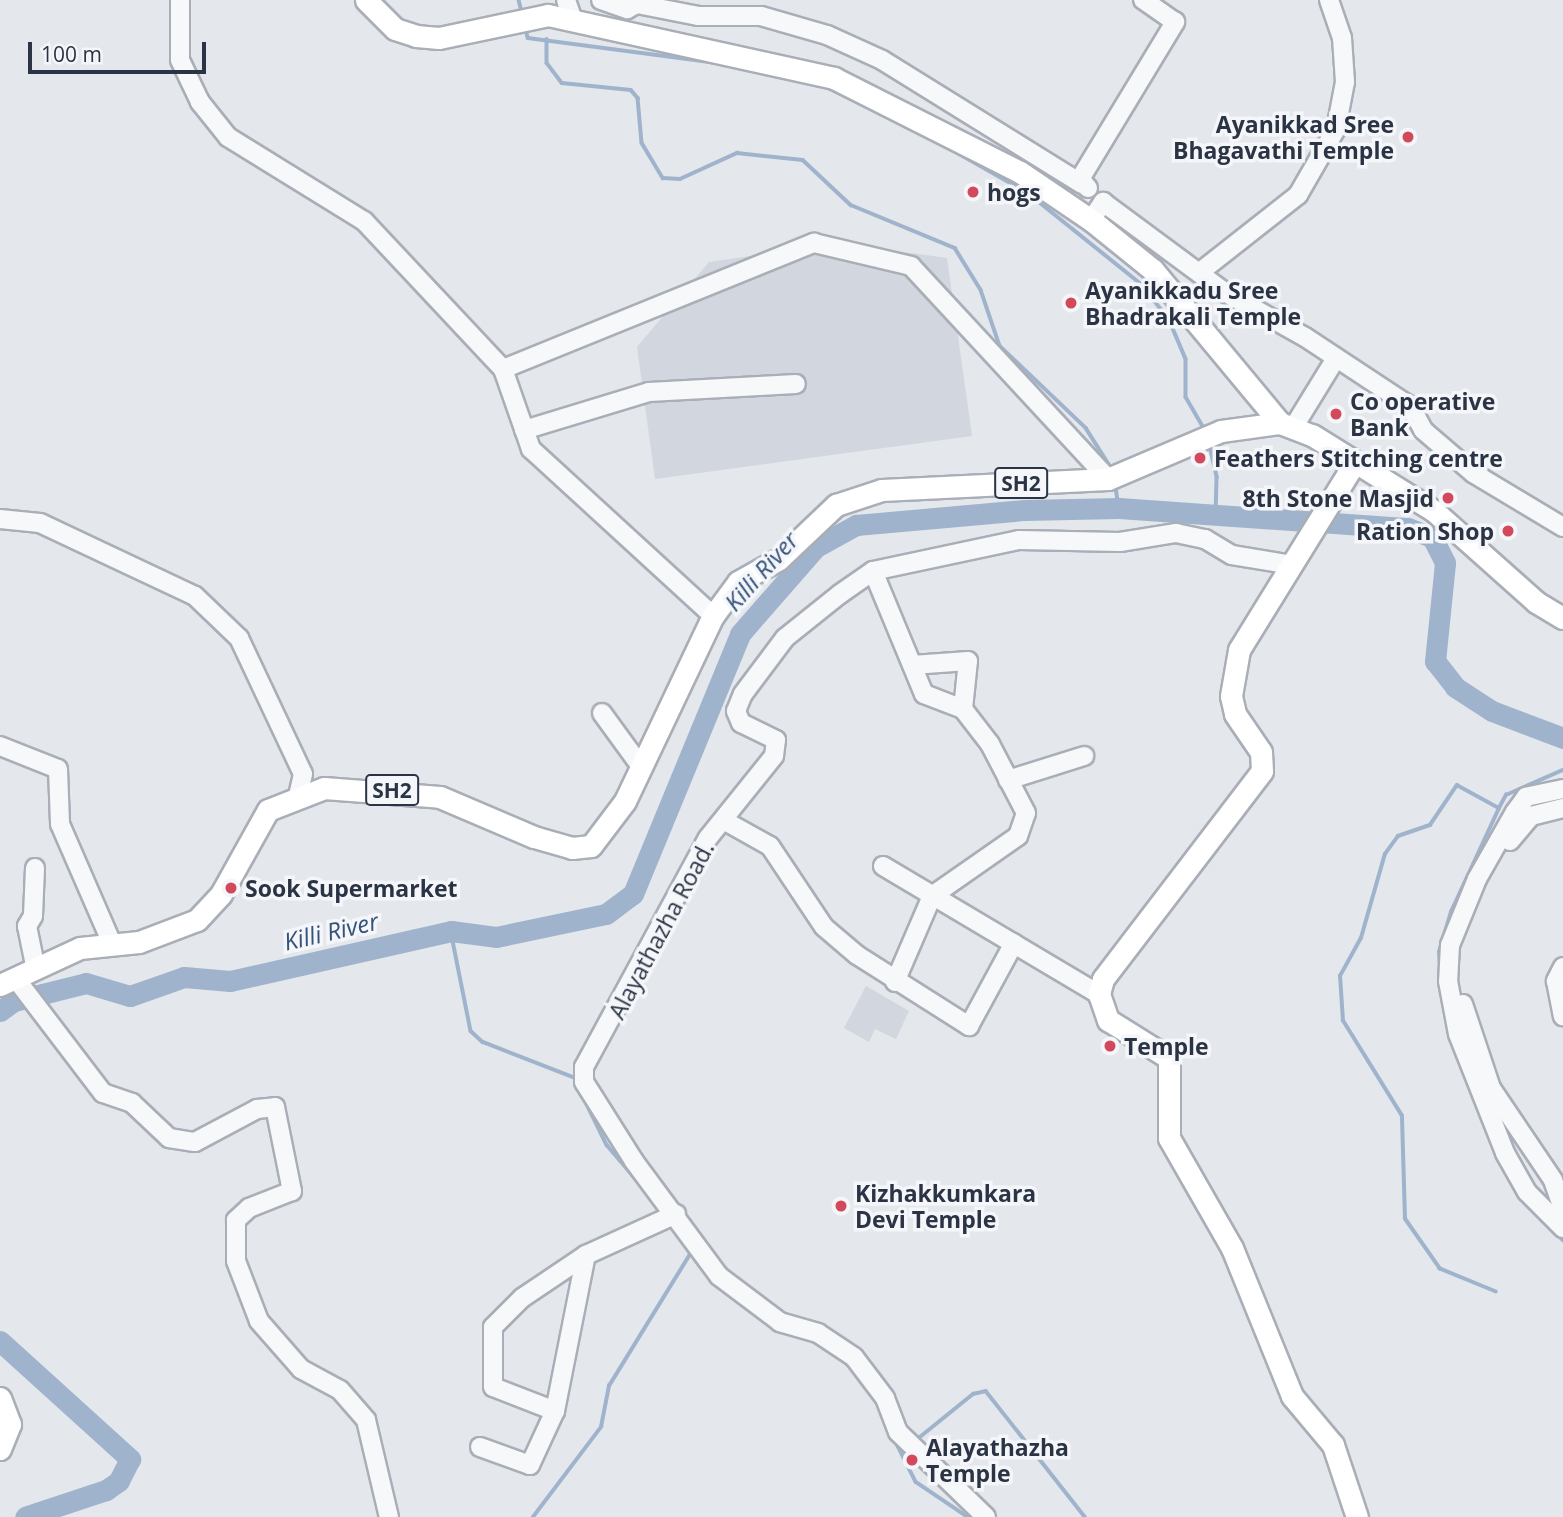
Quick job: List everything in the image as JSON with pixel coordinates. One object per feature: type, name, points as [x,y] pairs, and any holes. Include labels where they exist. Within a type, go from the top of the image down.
[{"type":"main road","points":[[366,0],[395,29],[428,37],[552,7],[569,9],[648,40],[796,65],[834,78],[1020,172],[1091,220],[1153,270],[1286,425],[1434,511],[1536,602],[1563,618]]},
{"type":"main road","name":"SH2","points":[[13,984],[80,948],[113,946],[176,931],[211,909],[268,810],[298,795],[356,788],[440,797],[534,836],[582,849],[608,830],[642,768],[713,616],[738,582],[779,559],[836,505],[883,490],[1108,479],[1221,431],[1286,425]]},
{"type":"main road","points":[[1355,463],[1254,623],[1230,681],[1235,714],[1261,752],[1262,771],[1103,979],[1099,994],[1108,1020],[1169,1058],[1169,1139],[1232,1248],[1292,1396],[1333,1445],[1357,1517]]},
{"type":"main road","points":[[0,1398],[10,1424],[0,1450]]},
{"type":"street","points":[[180,0],[180,60],[200,102],[228,137],[364,221],[503,369],[531,449],[713,616]]},
{"type":"street","points":[[601,0],[627,9],[638,2],[698,16],[761,16],[827,35],[882,60],[1082,184],[1226,293],[1336,358],[1411,407],[1423,430],[1473,473],[1563,527]]},
{"type":"street","points":[[1082,184],[1175,22],[1143,0]]},
{"type":"street","points":[[1200,272],[1298,195],[1336,129],[1345,82],[1342,38],[1329,0]]},
{"type":"street","points":[[1091,220],[1103,202]]},
{"type":"street","points":[[503,369],[814,243],[911,266],[1108,479]]},
{"type":"street","points":[[1286,425],[1336,358]]},
{"type":"street","points":[[524,430],[649,392],[796,384]]},
{"type":"street","points":[[0,519],[40,523],[195,596],[239,638],[303,774],[298,795]]},
{"type":"street","name":"Alayathazha Road.","points":[[986,1517],[910,1446],[885,1398],[854,1357],[817,1333],[780,1322],[730,1286],[634,1161],[582,1073],[693,864],[776,748],[774,739],[741,723],[736,711],[743,694],[785,638],[873,571],[1019,540],[1120,542],[1176,533],[1205,539],[1232,555],[1293,565]]},
{"type":"street","points":[[873,571],[924,694],[963,709],[1026,813],[1018,836],[933,896],[895,982]]},
{"type":"street","points":[[912,665],[968,661],[963,709]]},
{"type":"street","points":[[602,713],[642,768]]},
{"type":"street","points":[[0,746],[58,769],[60,824],[113,946]]},
{"type":"street","points":[[1008,780],[1084,756]]},
{"type":"street","points":[[1563,789],[1527,797],[1515,812],[1477,879],[1450,945],[1448,981],[1458,1034],[1505,1153],[1527,1192],[1563,1228]]},
{"type":"street","points":[[1563,808],[1531,816],[1517,829],[1462,939],[1459,983],[1491,1088],[1553,1180],[1563,1209]]},
{"type":"street","points":[[725,821],[770,846],[824,928],[895,982],[969,1026],[1014,943]]},
{"type":"street","points":[[883,866],[1099,994]]},
{"type":"street","points":[[35,868],[33,916],[27,926],[36,970]]},
{"type":"street","points":[[1563,967],[1556,981],[1563,1016]]},
{"type":"street","points":[[13,984],[44,1015],[103,1093],[132,1102],[169,1138],[195,1142],[253,1110],[275,1107],[292,1191],[250,1208],[236,1220],[236,1261],[259,1321],[301,1369],[340,1390],[366,1420],[389,1517]]},
{"type":"street","points":[[555,1411],[493,1387],[493,1327],[522,1298],[586,1255],[676,1213]]},
{"type":"street","points":[[480,1447],[530,1465],[555,1411],[586,1255]]},
{"type":"shaded area","points":[[839,243],[947,258],[972,436],[655,479],[637,347],[709,262]]},
{"type":"shaded area","points":[[866,986],[909,1011],[896,1039],[875,1029],[869,1042],[844,1028]]},
{"type":"waterway","points":[[519,0],[521,8]]},
{"type":"waterway","points":[[526,29],[528,38],[711,62]]},
{"type":"waterway","points":[[547,39],[547,63],[562,83],[631,90],[638,98],[642,143],[663,178],[680,179],[737,153],[803,160],[851,205],[955,248],[981,290],[1000,346],[1086,428],[1110,466]]},
{"type":"waterway","points":[[824,86],[861,103]]},
{"type":"waterway","points":[[949,148],[1028,193],[1140,283],[1169,319],[1186,359],[1186,397],[1203,427]]},
{"type":"waterway","points":[[1210,446],[1217,477],[1216,517]]},
{"type":"waterway","points":[[1116,487],[1119,508]]},
{"type":"waterway","name":"Killi River","points":[[0,1011],[14,1001],[86,983],[130,996],[184,977],[230,981],[451,931],[496,937],[606,914],[633,894],[740,634],[816,547],[856,525],[1025,510],[1119,508],[1408,528],[1432,537],[1445,563],[1435,661],[1455,687],[1492,711],[1563,738]]},
{"type":"waterway","points":[[1496,1292],[1440,1269],[1405,1219],[1402,1116],[1343,1021],[1340,976],[1361,938],[1385,854],[1398,836],[1430,825],[1457,785],[1499,808],[1506,795],[1563,770]]},
{"type":"waterway","points":[[1440,977],[1439,952],[1451,912],[1499,808]]},
{"type":"waterway","points":[[451,931],[471,1031],[483,1042],[578,1079]]},
{"type":"waterway","points":[[1443,1002],[1447,1018]]},
{"type":"waterway","points":[[581,1092],[607,1145],[647,1192]]},
{"type":"waterway","points":[[1537,1214],[1563,1240]]},
{"type":"waterway","points":[[533,1517],[601,1427],[609,1386],[692,1251]]},
{"type":"waterway","name":"Killi River","points":[[0,1341],[130,1459],[119,1481],[106,1490],[25,1517]]},
{"type":"waterway","points":[[915,1441],[973,1394],[986,1391],[1085,1517]]},
{"type":"waterway","points":[[894,1438],[916,1482],[968,1517]]},
{"type":"place","name":"Ayanikkad Sree Bhagavathi Temple","points":[[1408,137]]},
{"type":"place","name":"hogs","points":[[973,192]]},
{"type":"place","name":"Ayanikkadu Sree Bhadrakali Temple","points":[[1071,303]]},
{"type":"place","name":"Co operative Bank","points":[[1336,414]]},
{"type":"place","name":"Feathers Stitching centre","points":[[1200,458]]},
{"type":"place","name":"8th Stone Masjid","points":[[1448,498]]},
{"type":"place","name":"Ration Shop","points":[[1508,531]]},
{"type":"place","name":"Sook Supermarket","points":[[231,888]]},
{"type":"place","name":"Temple","points":[[1110,1046]]},
{"type":"place","name":"Kizhakkumkara Devi Temple","points":[[841,1206]]},
{"type":"place","name":"Alayathazha Temple","points":[[912,1460]]}]
